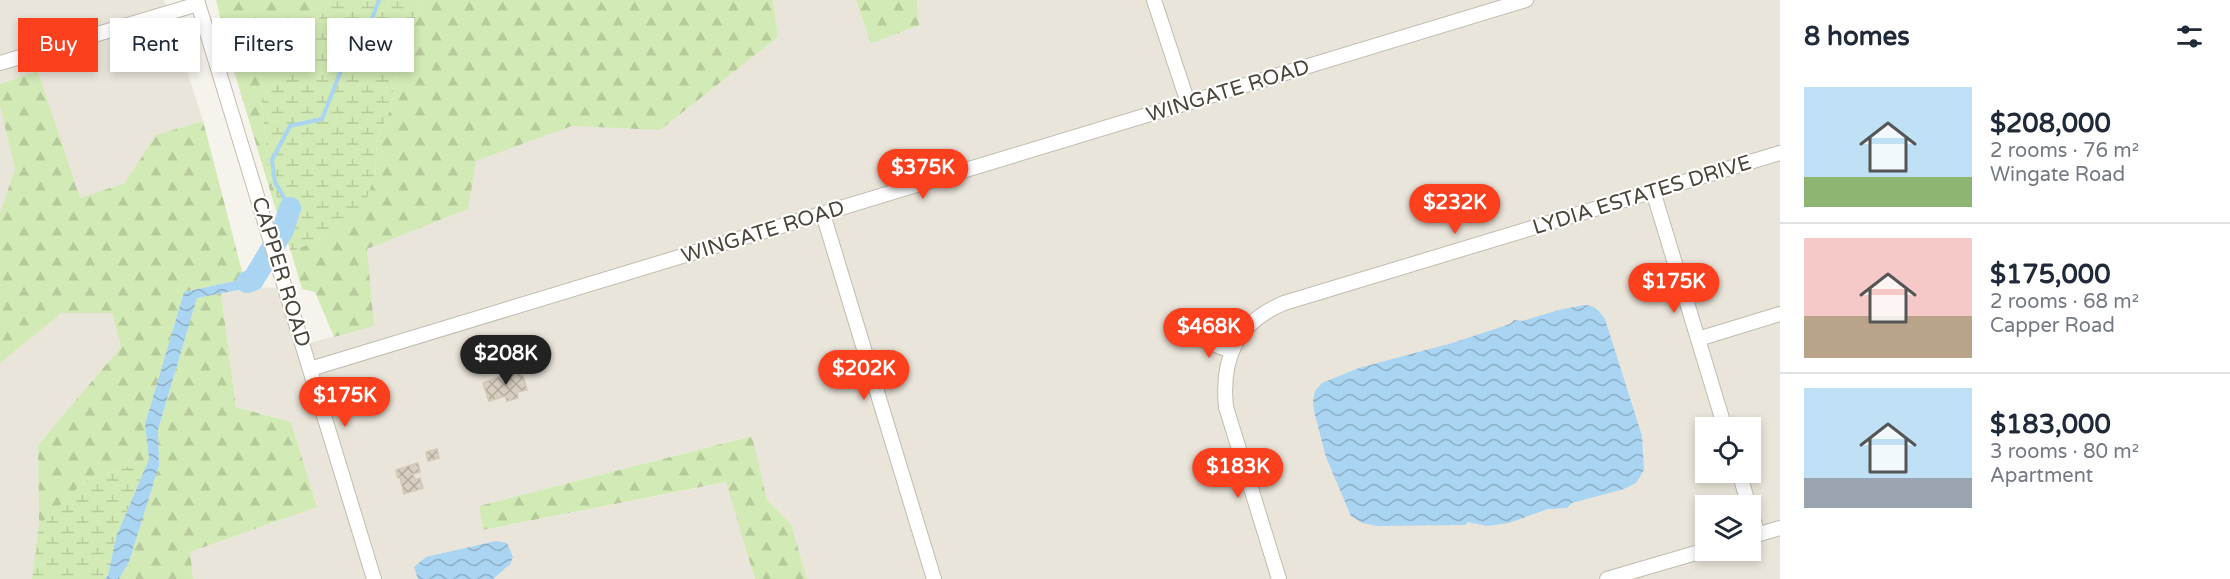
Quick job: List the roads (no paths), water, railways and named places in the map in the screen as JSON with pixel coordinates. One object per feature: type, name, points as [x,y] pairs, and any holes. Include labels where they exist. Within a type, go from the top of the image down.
[{"type":"street","points":[[1154,0],[1188,103]]},
{"type":"street","name":"WINGATE ROAD","points":[[310,369],[1526,0]]},
{"type":"street","points":[[0,63],[197,2]]},
{"type":"street","name":"CAPPER ROAD","points":[[197,2],[374,579]]},
{"type":"street","name":"LYDIA ESTATES DRIVE","points":[[1279,579],[1226,407],[1224,388],[1231,351],[1244,330],[1255,319],[1284,303],[1780,153]]},
{"type":"street","points":[[1653,191],[1722,417]]},
{"type":"street","points":[[823,214],[934,579]]},
{"type":"street","points":[[1698,339],[1780,314]]},
{"type":"street","points":[[1197,338],[1231,351]]},
{"type":"street","points":[[1761,533],[1780,528]]},
{"type":"street","points":[[1607,579],[1695,553]]},
{"type":"water","points":[[264,258],[268,272],[254,287],[197,298],[158,430],[159,466],[129,562],[119,579],[105,579],[108,575],[116,537],[149,459],[145,424],[184,292],[244,279]]},
{"type":"water","points":[[1584,305],[1596,309],[1605,319],[1642,436],[1644,470],[1636,483],[1624,489],[1572,503],[1567,508],[1548,509],[1509,523],[1487,526],[1468,522],[1465,525],[1377,526],[1362,523],[1351,516],[1326,457],[1314,411],[1315,391],[1322,383],[1359,368],[1452,343],[1510,324],[1514,320],[1522,321]]},
{"type":"water","points":[[496,541],[507,543],[513,557],[510,564],[493,579],[418,579],[414,567],[426,557]]},
{"type":"waterway","points":[[290,208],[275,182],[272,160],[290,126],[322,119],[347,55],[365,37],[379,0]]},
{"type":"waterway","points":[[247,282],[253,280],[283,230],[290,208]]}]
